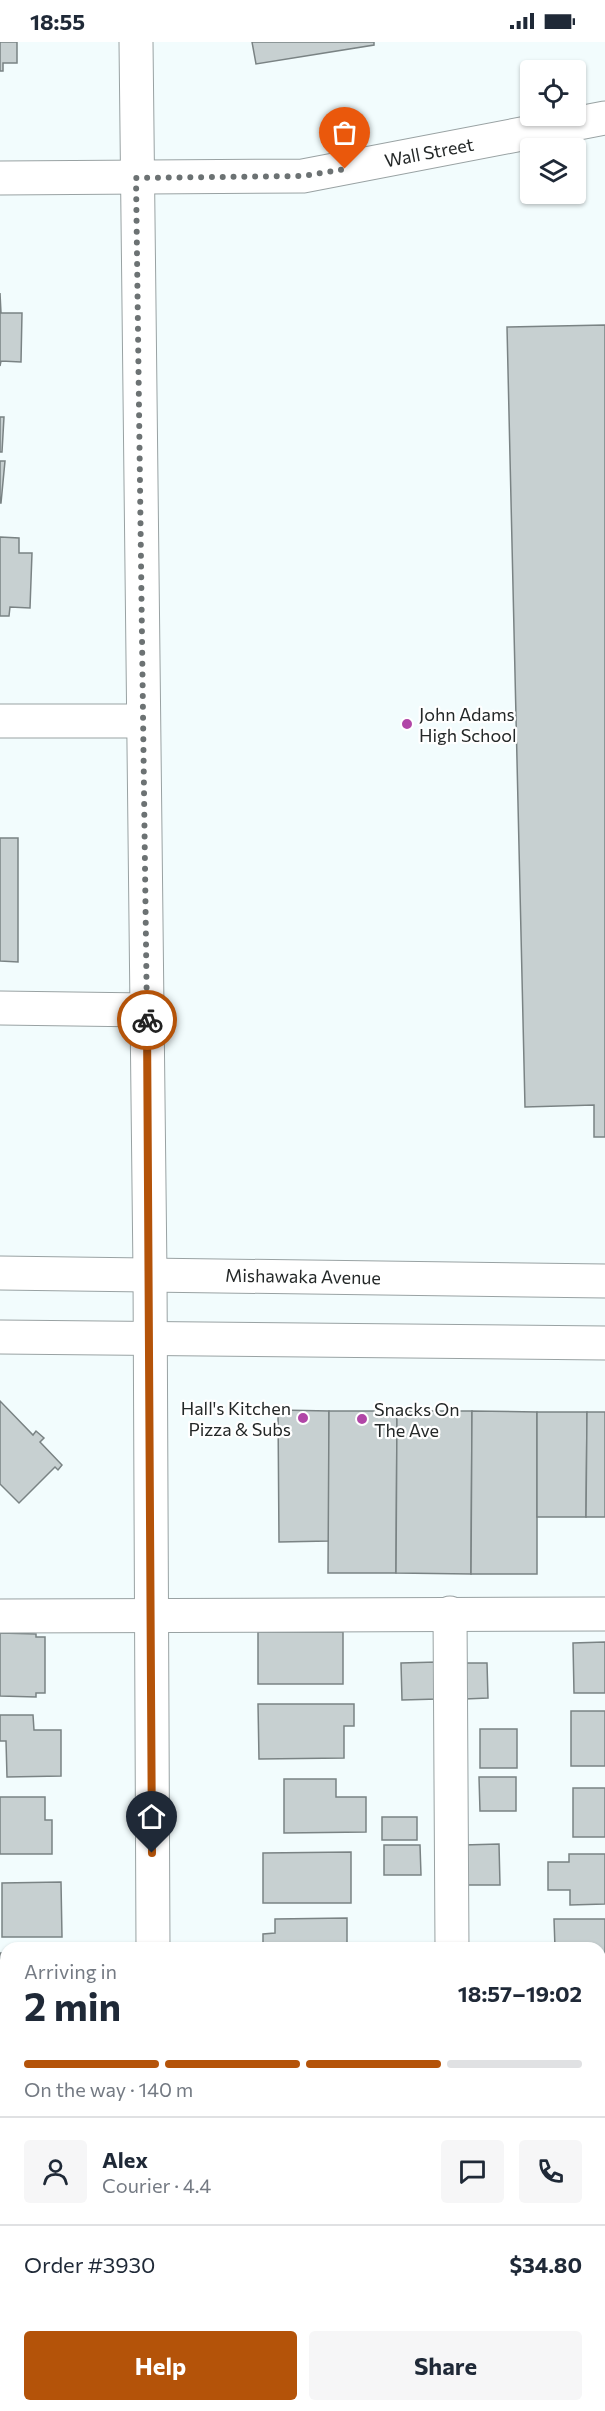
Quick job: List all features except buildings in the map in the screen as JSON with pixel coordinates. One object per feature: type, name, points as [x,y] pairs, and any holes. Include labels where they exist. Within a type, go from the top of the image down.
[{"type":"street","points":[[136,42],[150,1274],[153,1942]]},
{"type":"street","name":"Wall Street","points":[[0,178],[303,176],[605,118]]},
{"type":"street","points":[[0,721],[143,721]]},
{"type":"street","points":[[0,1008],[147,1010]]},
{"type":"street","name":"Mishawaka Avenue","points":[[0,1273],[605,1281]]},
{"type":"street","points":[[0,1337],[605,1343]]},
{"type":"street","points":[[450,1613],[452,1942]]},
{"type":"street","points":[[0,1616],[605,1614]]},
{"type":"way so far","points":[[147,1020],[136,178],[303,176],[345,169]]},
{"type":"place","name":"John Adams High School","points":[[407,724]]},
{"type":"place","name":"Hall's Kitchen Pizza & Subs","points":[[303,1418]]},
{"type":"place","name":"Snacks On The Ave","points":[[362,1419]]},
{"type":"route","points":[[147,1020],[152,1853]]}]
